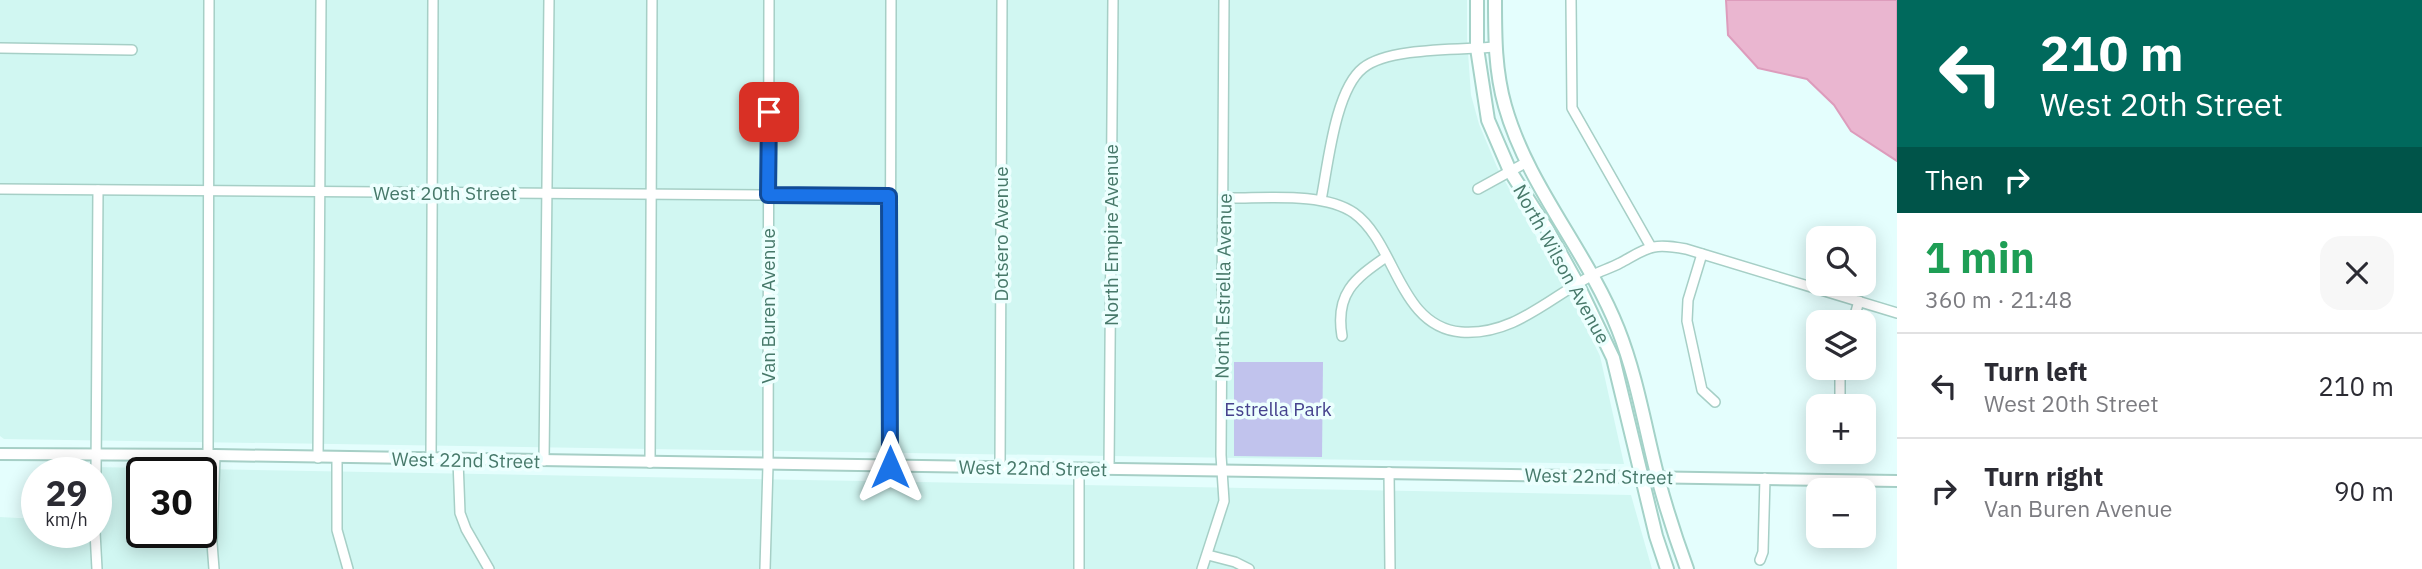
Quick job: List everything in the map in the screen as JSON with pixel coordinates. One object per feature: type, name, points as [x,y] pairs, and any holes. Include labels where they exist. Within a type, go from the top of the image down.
[{"type":"main road","name":"North Wilson Avenue","points":[[1477,0],[1477,48],[1488,120],[1510,171],[1578,285],[1613,358],[1656,537],[1667,569]]},
{"type":"main road","name":"North Wilson Avenue","points":[[1495,0],[1495,47],[1505,107],[1527,162],[1592,275],[1617,326],[1630,364],[1658,479],[1687,569]]},
{"type":"street","points":[[209,0],[214,569]]},
{"type":"street","points":[[318,458],[321,0]]},
{"type":"street","points":[[431,460],[433,0]]},
{"type":"street","points":[[544,461],[549,0]]},
{"type":"street","points":[[650,463],[652,0]]},
{"type":"street","name":"Van Buren Avenue","points":[[765,569],[768,465],[769,0]]},
{"type":"street","points":[[890,467],[891,0]]},
{"type":"street","name":"Dotsero Avenue","points":[[1000,468],[1002,0]]},
{"type":"street","name":"North Empire Avenue","points":[[1109,469],[1112,0]]},
{"type":"street","name":"North Estrella Avenue","points":[[1202,569],[1224,501],[1221,455],[1224,0]]},
{"type":"street","points":[[1571,0],[1572,108],[1651,247]]},
{"type":"street","points":[[1321,200],[1341,107],[1351,83],[1364,67],[1381,59],[1416,52],[1495,47]]},
{"type":"street","points":[[0,48],[132,50]]},
{"type":"street","points":[[1478,190],[1527,162]]},
{"type":"street","name":"West 20th Street","points":[[0,189],[889,196]]},
{"type":"street","points":[[96,455],[98,190]]},
{"type":"street","points":[[1223,198],[1321,200],[1356,214],[1372,234],[1416,306],[1441,327],[1455,331],[1481,332],[1505,326],[1592,275],[1651,247],[1674,247],[1702,254],[1897,313]]},
{"type":"street","points":[[1702,254],[1688,300],[1687,321],[1702,390],[1715,402]]},
{"type":"street","points":[[1342,336],[1340,312],[1347,292],[1362,274],[1385,257]]},
{"type":"street","points":[[1856,310],[1859,301]]},
{"type":"street","name":"West 22nd Street","points":[[0,454],[1806,479]]},
{"type":"street","points":[[337,458],[337,530],[348,569]]},
{"type":"street","points":[[458,460],[460,513],[466,530],[489,569]]},
{"type":"street","points":[[1079,468],[1079,569]]},
{"type":"street","points":[[1389,472],[1390,569]]},
{"type":"street","points":[[1760,560],[1763,552],[1765,478]]},
{"type":"street","name":"West 22nd Street","points":[[1876,481],[1897,481]]},
{"type":"street","points":[[96,548],[97,569]]},
{"type":"street","points":[[1208,555],[1235,562],[1249,569]]},
{"type":"shaded area","points":[[0,0],[1467,0],[1471,95],[1479,124],[1497,167],[1577,309],[1600,356],[1624,464],[4,439],[0,436]]},
{"type":"shaded area","points":[[1726,0],[1897,0],[1897,161],[1851,131],[1834,105],[1807,79],[1758,68],[1728,35]]},
{"type":"shaded area","points":[[112,467],[126,468],[126,548],[217,548],[217,469],[1631,495],[1652,569],[0,569],[0,517],[21,518],[21,548],[112,548]]},
{"type":"green space","name":"Estrella Park","points":[[1234,362],[1323,362],[1322,457],[1234,456]]},
{"type":"route","points":[[769,112],[768,195],[889,196],[890,467]]}]
